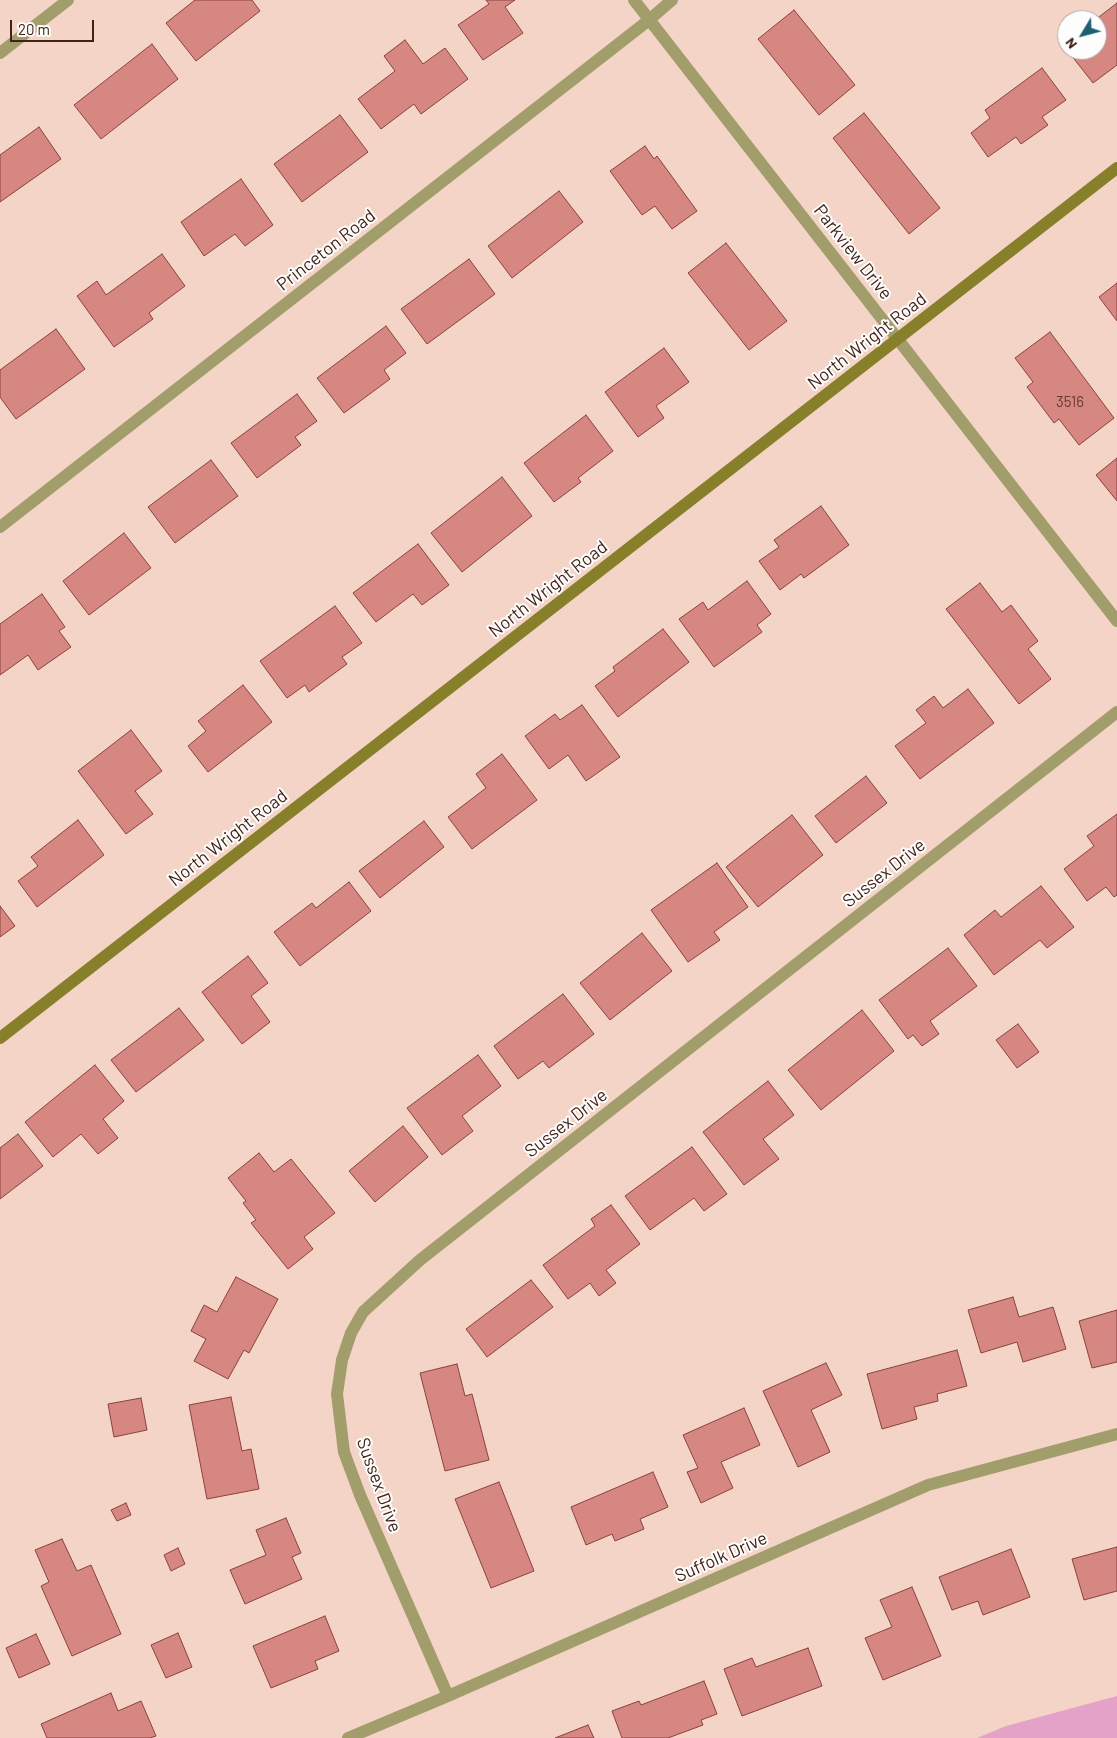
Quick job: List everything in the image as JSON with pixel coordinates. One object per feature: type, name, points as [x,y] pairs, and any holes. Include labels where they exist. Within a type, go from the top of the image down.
[{"type":"main road","name":"North Wright Road","points":[[0,1038],[1117,168]]},
{"type":"street","points":[[0,53],[68,0]]},
{"type":"street","name":"Parkview Drive","points":[[634,0],[1117,621]]},
{"type":"street","name":"Princeton Road","points":[[0,527],[649,20],[672,0]]},
{"type":"street","name":"Sussex Drive","points":[[448,1696],[360,1495],[344,1452],[337,1394],[342,1360],[351,1333],[363,1312],[420,1260],[1117,712]]},
{"type":"street","name":"Suffolk Drive","points":[[348,1738],[928,1486],[1117,1434]]},
{"type":"shaded area","points":[[1117,1696],[1117,1738],[977,1738],[1006,1726]]},
{"type":"building","points":[[195,0],[252,0],[260,11],[196,61],[166,23]]},
{"type":"building","points":[[486,0],[515,0],[505,7],[523,33],[483,60],[458,25],[489,4]]},
{"type":"building","points":[[1117,3],[1117,65],[1093,83],[1075,60],[1107,60],[1107,11]]},
{"type":"building","points":[[794,10],[855,85],[819,115],[758,39]]},
{"type":"building","points":[[405,40],[423,64],[445,48],[468,79],[421,114],[414,104],[381,129],[358,99],[395,71],[384,56]]},
{"type":"building","points":[[152,44],[178,79],[101,139],[74,105]]},
{"type":"building","points":[[1042,68],[1066,100],[1042,117],[1048,125],[1021,144],[1016,137],[988,157],[971,133],[990,118],[985,110]]},
{"type":"building","points":[[864,113],[940,208],[909,234],[833,138]]},
{"type":"building","points":[[340,115],[368,152],[302,202],[274,164]]},
{"type":"building","points":[[39,127],[61,159],[0,202],[0,155]]},
{"type":"building","points":[[645,146],[654,159],[657,156],[697,211],[672,229],[655,206],[642,215],[610,171]]},
{"type":"building","points":[[241,179],[273,225],[245,246],[235,234],[204,256],[181,222]]},
{"type":"building","points":[[559,191],[583,222],[512,278],[488,246]]},
{"type":"building","points":[[726,243],[787,321],[749,350],[688,273]]},
{"type":"building","points":[[162,254],[185,286],[149,313],[153,319],[114,347],[77,296],[97,281],[106,295]]},
{"type":"building","points":[[469,259],[495,294],[427,344],[401,309]]},
{"type":"building","points":[[1117,283],[1117,321],[1099,297]]},
{"type":"building","points":[[386,326],[406,353],[384,370],[390,379],[344,413],[317,378]]},
{"type":"building","points":[[56,329],[85,369],[16,419],[0,397],[0,370]]},
{"type":"building","points":[[1050,332],[1114,418],[1079,445],[1059,419],[1054,423],[1027,387],[1033,382],[1015,358]]},
{"type":"building","points":[[664,348],[689,382],[656,406],[664,418],[638,437],[605,392]]},
{"type":"building","points":[[297,394],[317,421],[295,437],[301,445],[257,478],[231,443]]},
{"type":"building","points":[[586,415],[613,451],[578,478],[581,482],[554,502],[524,463]]},
{"type":"building","points":[[1117,458],[1117,501],[1096,475]]},
{"type":"building","points":[[211,460],[238,496],[175,543],[148,507]]},
{"type":"building","points":[[502,477],[532,516],[462,572],[431,533]]},
{"type":"building","points":[[821,506],[849,545],[804,578],[801,574],[780,590],[759,561],[779,547],[774,540]]},
{"type":"building","points":[[124,533],[151,568],[89,615],[63,581]]},
{"type":"building","points":[[418,544],[449,585],[422,605],[413,594],[376,622],[353,593]]},
{"type":"building","points":[[747,581],[771,614],[757,625],[762,632],[714,667],[679,619],[703,602],[708,610]]},
{"type":"building","points":[[980,583],[1002,612],[1011,605],[1038,641],[1028,649],[1051,679],[1019,704],[946,609]]},
{"type":"building","points":[[42,594],[65,627],[59,631],[71,647],[38,670],[28,655],[0,675],[0,624]]},
{"type":"building","points":[[335,606],[362,643],[342,657],[347,664],[309,692],[305,685],[287,698],[260,661]]},
{"type":"building","points":[[663,629],[689,662],[618,717],[595,686],[615,671],[613,667]]},
{"type":"building","points":[[243,685],[272,722],[208,772],[188,746],[206,731],[198,721]]},
{"type":"building","points":[[968,689],[994,723],[920,779],[895,746],[926,723],[916,710],[934,696],[943,708]]},
{"type":"building","points":[[582,705],[620,757],[586,781],[568,755],[549,769],[525,736],[555,714],[560,720]]},
{"type":"building","points":[[131,730],[162,771],[135,791],[153,814],[126,834],[78,771]]},
{"type":"building","points":[[502,754],[537,800],[472,849],[448,817],[486,788],[476,774]]},
{"type":"building","points":[[866,776],[887,803],[836,843],[815,816]]},
{"type":"building","points":[[1117,814],[1117,895],[1114,897],[1106,887],[1087,901],[1064,869],[1094,846],[1087,836]]},
{"type":"building","points":[[792,815],[823,855],[758,907],[726,867]]},
{"type":"building","points":[[78,820],[104,855],[37,907],[18,881],[38,866],[31,857]]},
{"type":"building","points":[[424,821],[444,847],[380,898],[359,871]]},
{"type":"building","points":[[717,863],[748,907],[714,932],[720,940],[688,962],[651,910]]},
{"type":"building","points":[[349,882],[371,911],[300,966],[274,932],[312,903],[316,908]]},
{"type":"building","points":[[1041,886],[1074,927],[1047,948],[1040,940],[994,975],[964,935],[995,910],[1001,917]]},
{"type":"building","points":[[0,906],[15,926],[0,937]]},
{"type":"building","points":[[642,933],[672,971],[610,1020],[580,983]]},
{"type":"building","points":[[948,948],[977,986],[930,1021],[939,1034],[922,1046],[913,1035],[908,1039],[879,1000]]},
{"type":"building","points":[[248,956],[268,983],[251,996],[270,1022],[242,1044],[202,992]]},
{"type":"building","points":[[563,994],[594,1034],[549,1068],[543,1061],[518,1079],[494,1046]]},
{"type":"building","points":[[179,1008],[204,1040],[136,1092],[111,1060]]},
{"type":"building","points":[[862,1010],[894,1051],[821,1110],[788,1070]]},
{"type":"building","points":[[1018,1024],[1039,1052],[1017,1068],[996,1040]]},
{"type":"building","points":[[478,1055],[501,1086],[462,1116],[473,1131],[442,1155],[407,1108]]},
{"type":"building","points":[[95,1065],[124,1101],[103,1119],[118,1138],[98,1154],[81,1134],[53,1157],[25,1122]]},
{"type":"building","points":[[768,1081],[794,1115],[763,1139],[779,1159],[744,1185],[703,1132]]},
{"type":"building","points":[[403,1126],[428,1157],[375,1202],[349,1171]]},
{"type":"building","points":[[18,1134],[43,1166],[0,1199],[0,1148]]},
{"type":"building","points":[[692,1147],[727,1194],[704,1211],[694,1198],[650,1230],[625,1196]]},
{"type":"building","points":[[259,1153],[274,1172],[291,1159],[335,1213],[304,1237],[313,1249],[288,1269],[251,1223],[256,1220],[243,1203],[246,1201],[228,1178]]},
{"type":"building","points":[[611,1205],[640,1244],[606,1270],[616,1283],[599,1296],[590,1283],[568,1299],[543,1265],[595,1226],[591,1219]]},
{"type":"building","points":[[236,1277],[278,1299],[249,1353],[244,1350],[228,1379],[194,1361],[206,1339],[191,1331],[204,1305],[217,1312]]},
{"type":"building","points":[[531,1280],[553,1307],[487,1357],[466,1329]]},
{"type":"building","points":[[1013,1297],[1019,1317],[1053,1307],[1066,1349],[1023,1362],[1017,1342],[981,1353],[968,1310]]},
{"type":"building","points":[[1117,1310],[1117,1362],[1092,1368],[1079,1321]]},
{"type":"building","points":[[957,1350],[967,1386],[937,1394],[938,1401],[914,1407],[917,1419],[882,1429],[867,1374]]},
{"type":"building","points":[[826,1363],[842,1395],[811,1410],[830,1452],[798,1467],[763,1391]]},
{"type":"building","points":[[457,1364],[465,1396],[472,1394],[489,1460],[445,1471],[420,1373]]},
{"type":"building","points":[[231,1397],[242,1451],[251,1449],[259,1489],[207,1499],[189,1405]]},
{"type":"building","points":[[141,1398],[147,1430],[114,1437],[108,1404]]},
{"type":"building","points":[[744,1408],[760,1445],[721,1462],[733,1488],[701,1503],[687,1472],[698,1468],[683,1435]]},
{"type":"building","points":[[653,1472],[668,1507],[640,1519],[644,1529],[615,1541],[612,1534],[586,1545],[571,1507]]},
{"type":"building","points":[[499,1482],[534,1571],[491,1588],[455,1499]]},
{"type":"building","points":[[126,1503],[131,1515],[117,1521],[111,1510]]},
{"type":"building","points":[[286,1518],[301,1553],[292,1557],[302,1579],[245,1604],[230,1570],[266,1555],[256,1530]]},
{"type":"building","points":[[62,1539],[77,1571],[91,1565],[121,1634],[72,1656],[41,1586],[49,1582],[35,1550]]},
{"type":"building","points":[[1117,1547],[1117,1591],[1084,1600],[1072,1559]]},
{"type":"building","points":[[178,1548],[185,1564],[171,1571],[164,1555]]},
{"type":"building","points":[[1011,1549],[1030,1597],[983,1615],[978,1601],[952,1610],[939,1577]]},
{"type":"building","points":[[912,1587],[941,1656],[883,1680],[865,1638],[892,1627],[880,1600]]},
{"type":"building","points":[[325,1616],[339,1651],[315,1661],[318,1669],[271,1688],[253,1646]]},
{"type":"building","points":[[178,1633],[192,1667],[166,1678],[151,1645]]},
{"type":"building","points":[[36,1634],[50,1664],[19,1678],[6,1648]]},
{"type":"building","points":[[808,1648],[822,1686],[742,1716],[724,1669],[752,1658],[756,1667]]},
{"type":"building","points":[[704,1681],[717,1714],[701,1720],[703,1725],[668,1738],[622,1738],[612,1711],[639,1701],[641,1705]]},
{"type":"building","points":[[111,1693],[118,1711],[141,1701],[156,1736],[150,1738],[47,1738],[41,1724]]},
{"type":"building","points":[[588,1725],[594,1738],[555,1738]]}]
